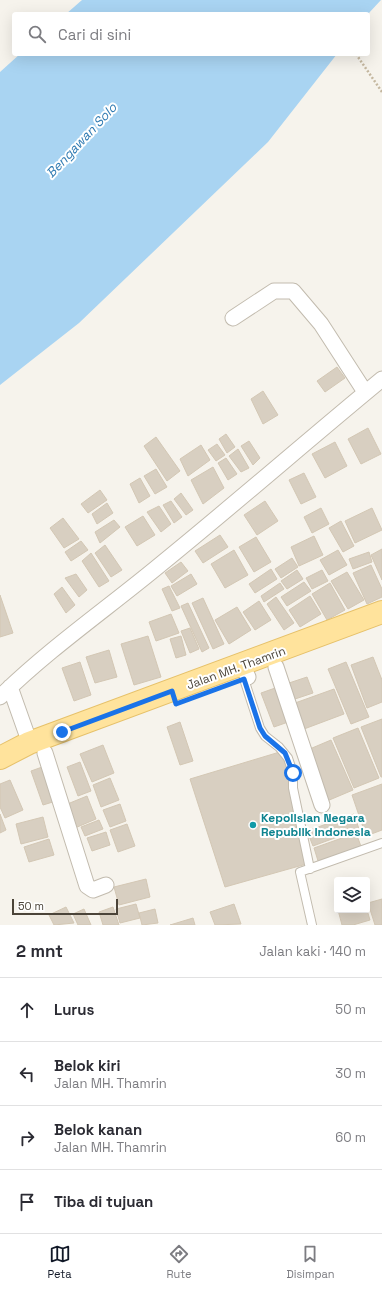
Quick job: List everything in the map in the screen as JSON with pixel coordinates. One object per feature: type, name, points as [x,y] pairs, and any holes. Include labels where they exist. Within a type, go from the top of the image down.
[{"type":"main road","name":"Jalan MH. Thamrin","points":[[0,757],[29,743],[174,698],[245,674],[382,612]]},
{"type":"main road","name":"Jalan MH. Thamrin","points":[[245,674],[276,667],[382,628]]},
{"type":"main road","name":"Jalan MH. Thamrin","points":[[0,768],[45,753],[174,698]]},
{"type":"street","points":[[233,318],[274,291],[293,291],[321,324],[365,392]]},
{"type":"street","points":[[27,735],[5,692],[41,659],[109,607],[224,513],[314,434],[382,379]]},
{"type":"street","points":[[276,667],[322,805]]},
{"type":"street","points":[[45,753],[87,886],[93,890],[106,885]]},
{"type":"lane","points":[[245,674],[260,728],[265,736],[279,747],[288,758],[293,773],[293,788],[310,869]]},
{"type":"lane","points":[[312,925],[299,874],[382,843]]},
{"type":"path","points":[[357,56],[382,92]]},
{"type":"water","points":[[82,0],[381,0],[370,12],[68,12]]},
{"type":"water","name":"Bengawan Solo","points":[[18,56],[335,56],[268,142],[79,323],[0,385],[0,72]]},
{"type":"building","points":[[337,367],[345,378],[325,392],[317,381]]},
{"type":"building","points":[[263,391],[278,415],[263,424],[251,399]]},
{"type":"building","points":[[368,428],[381,454],[361,464],[348,439]]},
{"type":"building","points":[[226,434],[235,447],[227,453],[219,439]]},
{"type":"building","points":[[156,437],[180,471],[167,481],[144,446]]},
{"type":"building","points":[[249,441],[260,458],[253,465],[241,446]]},
{"type":"building","points":[[335,442],[347,466],[325,478],[312,454]]},
{"type":"building","points":[[217,444],[225,455],[216,461],[208,450]]},
{"type":"building","points":[[201,445],[210,460],[188,476],[180,459]]},
{"type":"building","points":[[238,449],[249,468],[241,472],[229,456]]},
{"type":"building","points":[[226,458],[237,474],[228,480],[218,463]]},
{"type":"building","points":[[213,467],[224,488],[203,504],[191,480]]},
{"type":"building","points":[[156,469],[167,487],[155,494],[144,476]]},
{"type":"building","points":[[304,473],[316,497],[301,504],[289,480]]},
{"type":"building","points":[[140,478],[150,496],[139,503],[130,484]]},
{"type":"building","points":[[100,490],[107,500],[88,513],[81,504]]},
{"type":"building","points":[[181,493],[193,510],[186,515],[174,499]]},
{"type":"building","points":[[171,501],[182,517],[174,523],[163,505]]},
{"type":"building","points":[[265,501],[278,521],[257,535],[244,515]]},
{"type":"building","points":[[107,503],[113,513],[97,524],[92,514]]},
{"type":"building","points":[[159,506],[171,524],[161,532],[147,512]]},
{"type":"building","points":[[321,508],[329,524],[312,533],[304,517]]},
{"type":"building","points":[[372,508],[382,530],[355,543],[345,521]]},
{"type":"building","points":[[143,516],[155,535],[137,546],[125,527]]},
{"type":"building","points":[[63,518],[79,539],[64,548],[50,528]]},
{"type":"building","points":[[114,520],[120,527],[100,543],[95,532]]},
{"type":"building","points":[[341,521],[354,546],[343,552],[329,528]]},
{"type":"building","points":[[220,535],[228,547],[203,563],[195,551]]},
{"type":"building","points":[[314,536],[323,555],[299,566],[291,547]]},
{"type":"building","points":[[256,537],[271,562],[254,572],[239,547]]},
{"type":"building","points":[[81,541],[88,550],[71,561],[65,552]]},
{"type":"building","points":[[105,545],[122,570],[111,577],[95,553]]},
{"type":"building","points":[[382,549],[382,580],[371,555]]},
{"type":"building","points":[[234,550],[248,575],[225,588],[211,564]]},
{"type":"building","points":[[338,550],[347,565],[329,575],[320,560]]},
{"type":"building","points":[[369,552],[372,562],[353,569],[349,559]]},
{"type":"building","points":[[91,553],[109,581],[99,587],[82,561]]},
{"type":"building","points":[[292,558],[298,567],[281,578],[275,569]]},
{"type":"building","points":[[181,562],[188,571],[172,583],[165,573]]},
{"type":"building","points":[[371,565],[382,589],[382,597],[367,604],[353,573]]},
{"type":"building","points":[[271,569],[277,579],[255,593],[249,584]]},
{"type":"building","points":[[297,570],[303,579],[287,589],[281,581]]},
{"type":"building","points":[[322,570],[328,581],[312,589],[306,578]]},
{"type":"building","points":[[347,572],[364,600],[348,609],[331,581]]},
{"type":"building","points":[[76,574],[87,590],[79,597],[65,578]]},
{"type":"building","points":[[191,574],[197,584],[177,596],[171,586]]},
{"type":"building","points":[[304,582],[311,591],[287,606],[281,597]]},
{"type":"building","points":[[280,583],[284,589],[264,602],[261,596]]},
{"type":"building","points":[[330,583],[345,610],[327,620],[312,594]]},
{"type":"building","points":[[169,586],[180,608],[172,611],[162,589]]},
{"type":"building","points":[[62,587],[75,605],[66,613],[54,594]]},
{"type":"building","points":[[0,595],[13,633],[0,637]]},
{"type":"building","points":[[310,596],[321,614],[300,627],[289,610]]},
{"type":"building","points":[[276,597],[294,623],[284,630],[267,604]]},
{"type":"building","points":[[203,598],[224,644],[213,649],[192,603]]},
{"type":"building","points":[[259,601],[271,620],[255,630],[243,612]]},
{"type":"building","points":[[188,603],[209,648],[202,652],[181,606]]},
{"type":"building","points":[[237,607],[251,630],[229,644],[215,620]]},
{"type":"building","points":[[171,614],[179,633],[156,641],[149,622]]},
{"type":"building","points":[[190,628],[199,649],[190,653],[181,631]]},
{"type":"building","points":[[148,636],[161,677],[134,685],[121,644]]},
{"type":"building","points":[[181,636],[186,655],[176,658],[170,639]]},
{"type":"building","points":[[109,650],[117,677],[95,683],[86,657]]},
{"type":"building","points":[[373,657],[382,680],[382,702],[367,708],[351,665]]},
{"type":"building","points":[[80,662],[91,695],[74,701],[62,668]]},
{"type":"building","points":[[346,662],[369,717],[351,724],[328,669]]},
{"type":"building","points":[[307,677],[313,693],[292,700],[286,684]]},
{"type":"building","points":[[278,687],[291,721],[274,727],[261,693]]},
{"type":"building","points":[[334,689],[344,714],[304,729],[295,703]]},
{"type":"building","points":[[382,719],[382,777],[381,777],[361,727]]},
{"type":"building","points":[[180,722],[193,761],[180,765],[167,727]]},
{"type":"building","points":[[358,728],[379,778],[354,788],[333,738]]},
{"type":"building","points":[[331,740],[353,790],[327,801],[305,751]]},
{"type":"building","points":[[103,745],[114,773],[92,782],[80,754]]},
{"type":"building","name":"Kepolisian Negara Republik Indonesia","points":[[283,751],[310,863],[225,887],[190,779]]},
{"type":"building","points":[[80,762],[91,791],[78,796],[67,767]]},
{"type":"building","points":[[45,766],[56,801],[43,805],[31,771]]},
{"type":"building","points":[[110,778],[119,800],[101,807],[93,785]]},
{"type":"building","points":[[10,780],[23,810],[5,818],[0,807],[0,784]]},
{"type":"building","points":[[382,784],[382,830],[366,836],[352,795]]},
{"type":"building","points":[[87,796],[96,819],[75,828],[65,805]]},
{"type":"building","points":[[120,804],[126,821],[110,827],[103,810]]},
{"type":"building","points":[[0,814],[6,830],[0,833]]},
{"type":"building","points":[[354,814],[359,829],[313,846],[307,831]]},
{"type":"building","points":[[43,817],[48,837],[21,844],[16,824]]},
{"type":"building","points":[[99,820],[103,829],[85,836],[81,827]]},
{"type":"building","points":[[127,824],[135,846],[118,852],[110,830]]},
{"type":"building","points":[[106,832],[110,845],[92,851],[87,838]]},
{"type":"building","points":[[356,833],[362,849],[319,864],[314,848]]},
{"type":"building","points":[[49,839],[54,855],[29,862],[24,847]]},
{"type":"building","points":[[146,879],[150,897],[119,905],[114,887]]},
{"type":"building","points":[[382,899],[382,925],[375,925],[370,909],[370,902]]},
{"type":"building","points":[[136,904],[140,918],[120,923],[116,909]]},
{"type":"building","points":[[234,904],[241,924],[215,925],[210,912]]},
{"type":"building","points":[[66,907],[74,923],[54,925],[49,915]]},
{"type":"building","points":[[113,907],[119,925],[103,925],[99,912]]},
{"type":"building","points":[[84,909],[91,925],[78,925],[73,914]]},
{"type":"building","points":[[155,909],[158,923],[142,925],[139,913]]},
{"type":"building","points":[[339,913],[368,913],[370,920],[353,925],[342,925]]},
{"type":"building","points":[[193,918],[195,925],[170,925]]},
{"type":"place","name":"Kepolisian Negara Republik Indonesia","points":[[253,825]]},
{"type":"route","points":[[62,732],[172,691],[176,704],[244,679],[260,728],[265,736],[285,753],[293,773]]}]
